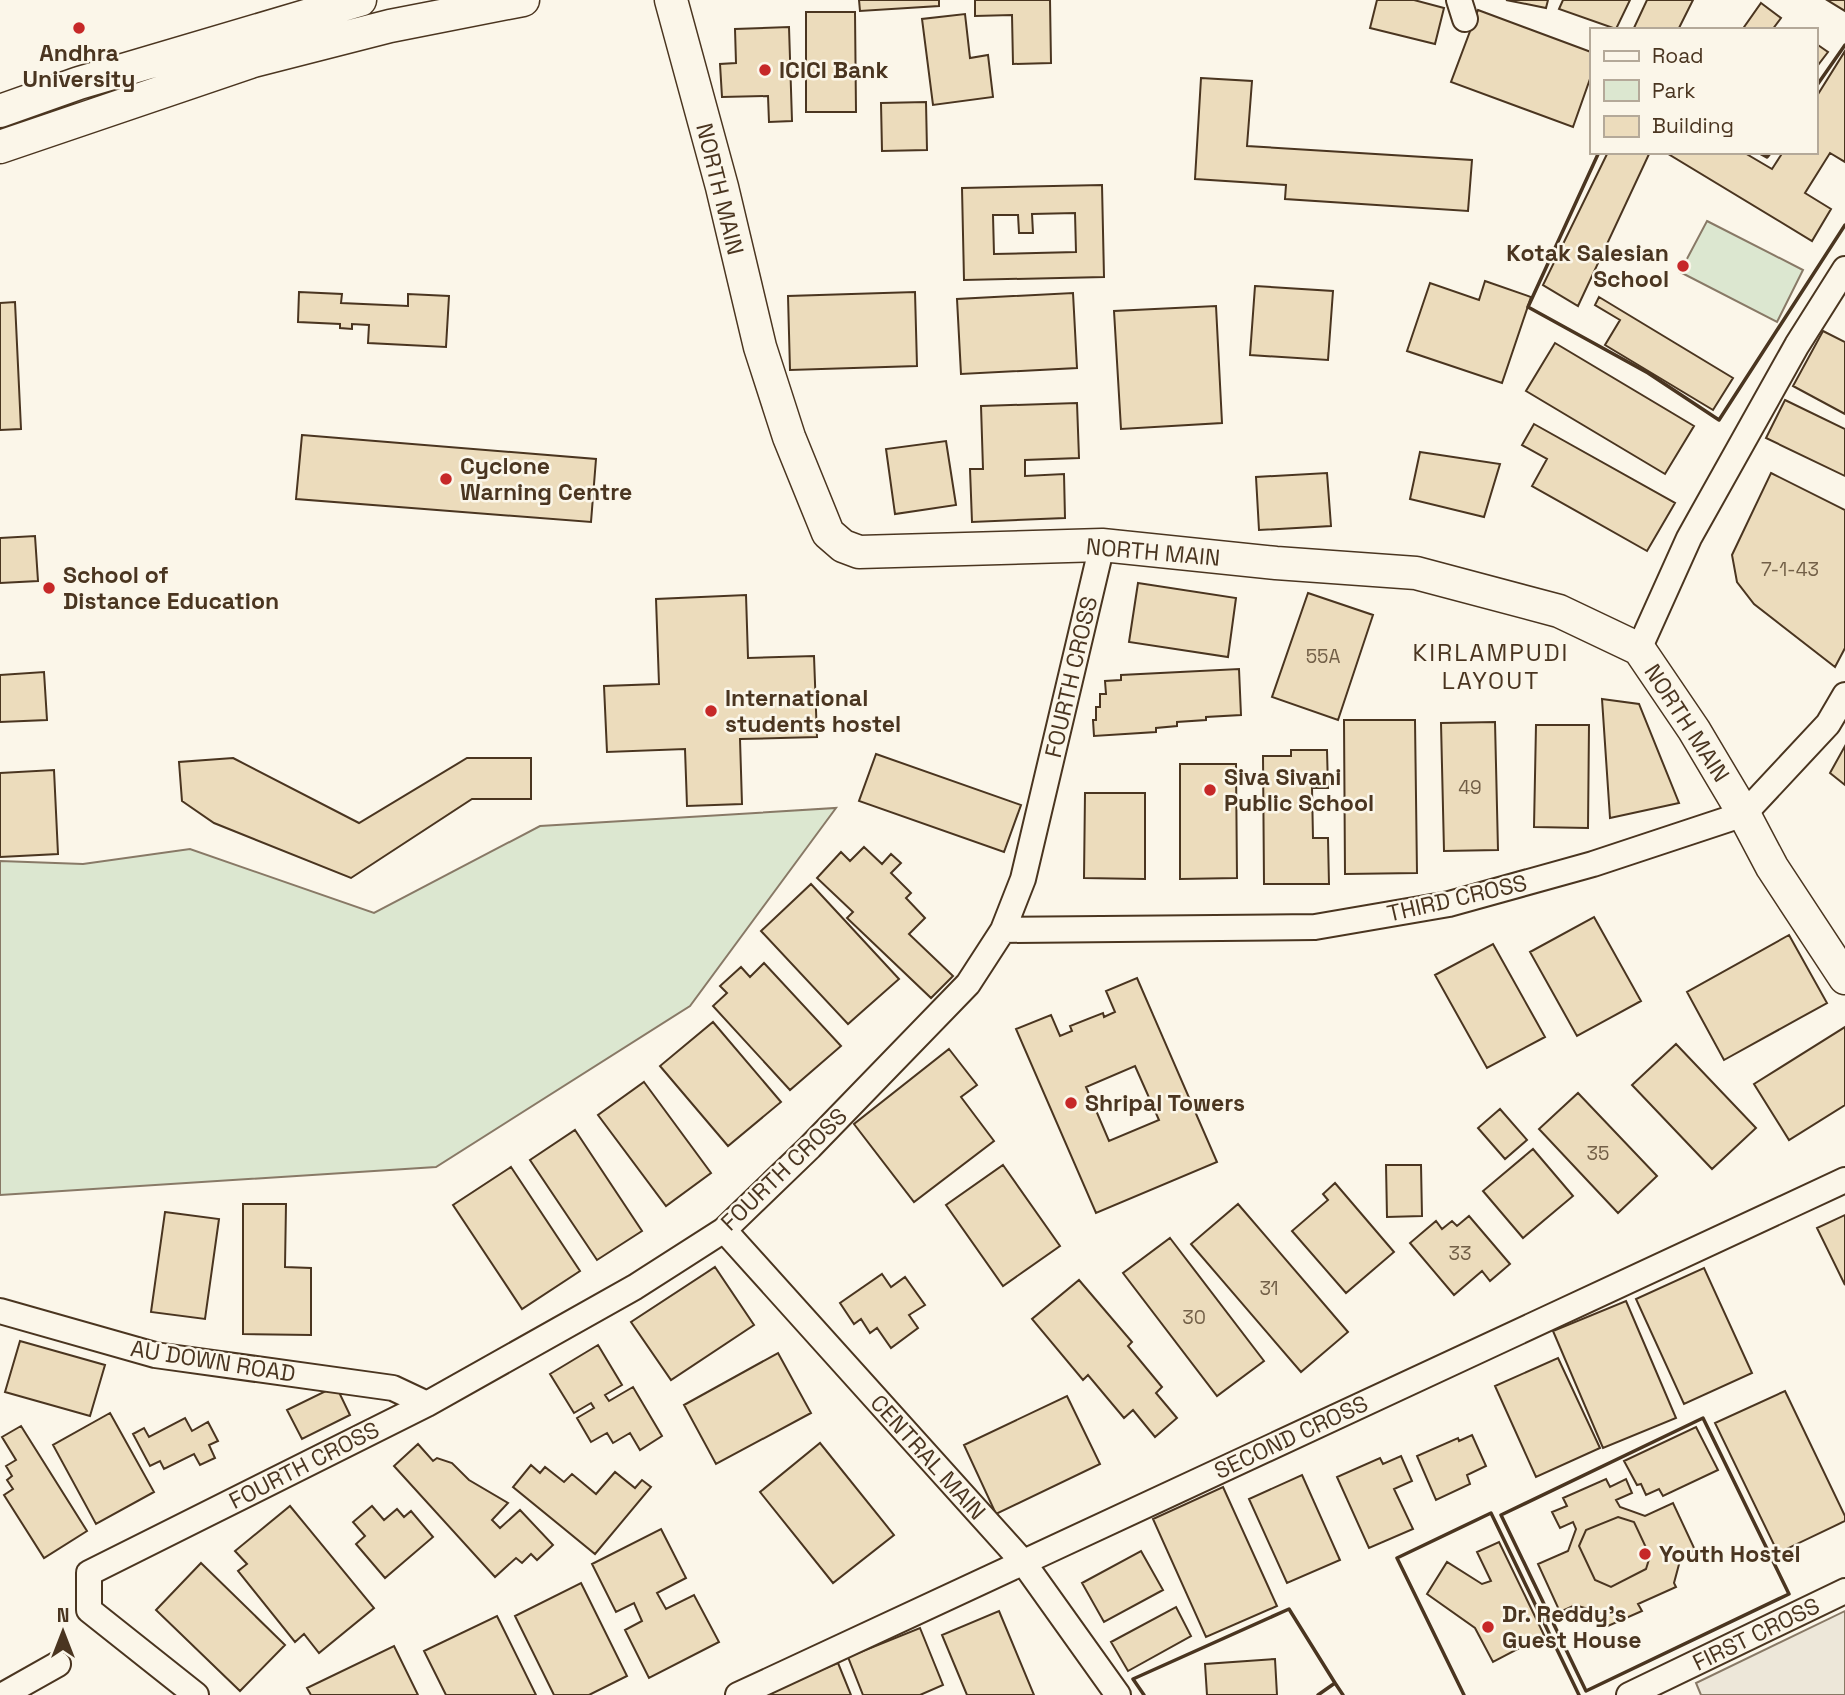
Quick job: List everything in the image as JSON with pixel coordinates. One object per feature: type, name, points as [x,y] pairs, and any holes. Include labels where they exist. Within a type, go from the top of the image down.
[{"type":"street","points":[[0,111],[79,83],[360,0]]},
{"type":"street","points":[[0,147],[253,61],[390,26],[523,0]]},
{"type":"street","name":"NORTH MAIN","points":[[671,0],[722,187],[760,347],[789,437],[828,533],[843,546],[859,552],[1102,545],[1276,564],[1416,573],[1559,611],[1639,649],[1694,730],[1772,867],[1845,978]]},
{"type":"street","points":[[1639,649],[1689,538],[1797,345],[1845,269]]},
{"type":"street","name":"FOURTH CROSS","points":[[196,1695],[89,1610],[89,1573],[427,1404],[635,1287],[724,1230],[810,1147],[968,984],[1003,930],[1023,879],[1102,545]]},
{"type":"street","name":"THIRD CROSS","points":[[1003,930],[1315,927],[1449,904],[1593,864],[1744,814],[1828,724],[1845,695]]},
{"type":"street","name":"SECOND CROSS","points":[[738,1695],[1845,1180]]},
{"type":"street","name":"CENTRAL MAIN","points":[[724,1230],[1023,1562],[1118,1695]]},
{"type":"street","name":"AU DOWN ROAD","points":[[0,1311],[155,1355],[393,1388],[427,1404]]},
{"type":"street","name":"FIRST CROSS","points":[[1629,1695],[1845,1591]]},
{"type":"street","points":[[3,1695],[58,1664]]},
{"type":"green space","points":[[1707,221],[1803,270],[1777,322],[1680,272]]},
{"type":"green space","points":[[836,808],[690,1006],[436,1167],[0,1195],[0,861],[83,864],[190,849],[374,913],[540,826]]},
{"type":"shaded area","points":[[1845,1611],[1845,1695],[1701,1695],[1696,1683]]},
{"type":"building","points":[[859,0],[939,0],[939,6],[860,11]]},
{"type":"building","points":[[975,0],[1050,0],[1051,63],[1013,64],[1012,15],[975,16]]},
{"type":"building","points":[[1377,0],[1414,0],[1444,8],[1435,44],[1370,28]]},
{"type":"building","points":[[1506,0],[1548,0],[1546,8]]},
{"type":"building","points":[[1563,0],[1630,0],[1616,28],[1559,9]]},
{"type":"building","points":[[1647,0],[1693,0],[1679,28],[1634,28]]},
{"type":"building","points":[[1827,0],[1845,0],[1845,11]]},
{"type":"building","points":[[1761,3],[1781,18],[1774,28],[1743,28]]},
{"type":"building","points":[[1478,10],[1590,52],[1590,79],[1573,127],[1451,82]]},
{"type":"building","points":[[806,12],[855,12],[856,112],[806,112]]},
{"type":"building","points":[[965,14],[970,58],[988,55],[993,97],[933,105],[922,19]]},
{"type":"building","points":[[789,27],[792,121],[769,122],[768,96],[722,97],[720,64],[736,63],[735,29]]},
{"type":"building","points":[[1817,44],[1828,52],[1817,66]]},
{"type":"building","points":[[1845,51],[1845,162],[1830,153],[1805,193],[1831,209],[1812,241],[1668,154],[1746,154],[1772,169],[1782,154],[1817,154],[1817,96]]},
{"type":"building","points":[[1201,78],[1252,81],[1247,146],[1472,160],[1468,211],[1285,199],[1286,185],[1195,179]]},
{"type":"building","points":[[926,102],[927,150],[882,151],[881,103]]},
{"type":"building","points":[[1607,154],[1649,154],[1578,306],[1543,285]]},
{"type":"building","points":[[1102,185],[1104,277],[964,280],[962,188]],"holes":[[[1075,213],[1076,252],[994,254],[993,215],[1018,215],[1019,233],[1033,233],[1032,214]]]},
{"type":"building","points":[[1485,281],[1531,297],[1502,383],[1407,351],[1430,283],[1479,300]]},
{"type":"building","points":[[1255,286],[1333,291],[1328,360],[1250,355]]},
{"type":"building","points":[[299,292],[342,294],[341,303],[408,306],[408,294],[449,296],[446,347],[368,343],[369,325],[352,324],[352,329],[340,328],[340,324],[298,322]]},
{"type":"building","points":[[915,292],[917,366],[790,370],[788,296]]},
{"type":"building","points":[[1073,293],[1077,368],[961,374],[957,299]]},
{"type":"building","points":[[1599,297],[1733,378],[1713,410],[1605,345],[1620,320],[1595,305]]},
{"type":"building","points":[[15,302],[21,429],[0,430],[0,303]]},
{"type":"building","points":[[1216,306],[1222,423],[1121,429],[1114,311]]},
{"type":"building","points":[[1823,331],[1845,342],[1845,414],[1793,386]]},
{"type":"building","points":[[1555,343],[1694,426],[1665,474],[1526,391]]},
{"type":"building","points":[[1785,400],[1845,429],[1845,476],[1766,438]]},
{"type":"building","points":[[1077,403],[1079,458],[1025,460],[1025,476],[1064,474],[1065,518],[972,522],[970,469],[983,469],[981,406]]},
{"type":"building","points":[[1534,424],[1675,503],[1647,551],[1532,486],[1547,459],[1522,445]]},
{"type":"building","name":"Cyclone Warning Centre","points":[[302,435],[596,459],[591,522],[296,499]]},
{"type":"building","points":[[946,441],[956,505],[895,514],[886,449]]},
{"type":"building","points":[[1420,452],[1500,464],[1484,517],[1410,499]]},
{"type":"building","points":[[1327,473],[1331,526],[1259,530],[1256,477]]},
{"type":"building","points":[[1771,473],[1845,510],[1845,648],[1835,667],[1754,604],[1737,582],[1732,555]]},
{"type":"building","points":[[35,536],[38,581],[0,583],[0,538]]},
{"type":"building","points":[[1138,583],[1236,598],[1228,657],[1129,642]]},
{"type":"building","points":[[1308,593],[1373,615],[1338,720],[1272,697]]},
{"type":"building","name":"International students hostel","points":[[746,595],[748,658],[814,656],[817,737],[740,739],[742,804],[687,806],[685,749],[607,752],[604,686],[659,684],[656,599]]},
{"type":"building","points":[[1239,669],[1241,715],[1177,722],[1177,726],[1156,728],[1156,732],[1094,736],[1093,720],[1096,720],[1096,707],[1100,707],[1100,694],[1106,694],[1105,681],[1121,680],[1121,675]]},
{"type":"building","points":[[44,672],[47,720],[0,722],[0,675]]},
{"type":"building","points":[[1602,699],[1639,704],[1679,803],[1610,818]]},
{"type":"building","points":[[1344,720],[1415,720],[1417,873],[1345,874]]},
{"type":"building","points":[[1495,722],[1498,850],[1444,851],[1441,723]]},
{"type":"building","points":[[1536,725],[1589,725],[1588,828],[1534,827]]},
{"type":"building","points":[[1845,746],[1845,785],[1830,773]]},
{"type":"building","points":[[1291,750],[1327,750],[1328,788],[1312,788],[1313,838],[1328,838],[1329,884],[1264,884],[1263,756],[1291,756]]},
{"type":"building","points":[[876,754],[1021,805],[1004,852],[859,801]]},
{"type":"building","points":[[233,758],[359,823],[467,758],[531,758],[531,799],[472,799],[351,878],[214,823],[182,801],[179,762]]},
{"type":"building","points":[[1180,764],[1236,764],[1237,878],[1180,879]]},
{"type":"building","points":[[54,770],[58,854],[0,857],[0,773]]},
{"type":"building","points":[[1085,793],[1145,793],[1145,879],[1084,878]]},
{"type":"building","points":[[864,847],[882,864],[891,854],[901,863],[891,873],[911,893],[906,898],[925,918],[909,934],[953,976],[931,998],[847,918],[853,912],[817,878],[841,852],[850,861]]},
{"type":"building","points":[[811,884],[899,979],[848,1024],[761,931]]},
{"type":"building","points":[[1594,917],[1641,1001],[1577,1036],[1530,952]]},
{"type":"building","points":[[1789,935],[1827,1003],[1724,1060],[1687,992]]},
{"type":"building","points":[[1493,944],[1545,1037],[1487,1068],[1435,975]]},
{"type":"building","points":[[764,963],[841,1046],[790,1090],[713,1006],[727,993],[720,986],[741,967],[750,977]]},
{"type":"building","name":"Shripal Towers","points":[[1137,978],[1217,1162],[1096,1213],[1016,1029],[1051,1015],[1060,1036],[1072,1031],[1070,1026],[1103,1013],[1104,1017],[1115,1012],[1106,991]],"holes":[[[1135,1066],[1159,1120],[1109,1141],[1086,1087]]]},
{"type":"building","points":[[713,1022],[781,1102],[728,1146],[660,1066]]},
{"type":"building","points":[[1845,1027],[1845,1105],[1789,1140],[1754,1084]]},
{"type":"building","points":[[1676,1044],[1756,1128],[1712,1169],[1632,1085]]},
{"type":"building","points":[[949,1049],[977,1085],[961,1097],[994,1141],[914,1202],[854,1124]]},
{"type":"building","points":[[644,1082],[711,1173],[666,1206],[598,1115]]},
{"type":"building","points":[[1578,1093],[1657,1176],[1618,1213],[1539,1129]]},
{"type":"building","points":[[1500,1109],[1527,1140],[1505,1159],[1478,1128]]},
{"type":"building","points":[[575,1130],[642,1231],[597,1260],[530,1160]]},
{"type":"building","points":[[1533,1149],[1573,1196],[1523,1238],[1483,1191]]},
{"type":"building","points":[[1003,1165],[1060,1246],[1003,1286],[946,1205]]},
{"type":"building","points":[[1386,1165],[1421,1165],[1422,1216],[1387,1217]]},
{"type":"building","points":[[511,1167],[580,1271],[522,1309],[453,1205]]},
{"type":"building","points":[[1335,1183],[1394,1252],[1346,1293],[1292,1231],[1328,1200],[1323,1194]]},
{"type":"building","points":[[243,1204],[286,1204],[285,1267],[311,1268],[311,1335],[243,1334]]},
{"type":"building","points":[[1238,1204],[1348,1332],[1301,1372],[1191,1244]]},
{"type":"building","points":[[165,1212],[219,1219],[205,1319],[151,1312]]},
{"type":"building","points":[[1845,1215],[1845,1285],[1817,1228]]},
{"type":"building","points":[[1469,1216],[1510,1264],[1490,1281],[1482,1271],[1454,1295],[1410,1243],[1436,1221],[1442,1229],[1452,1221],[1457,1226]]},
{"type":"building","points":[[1170,1238],[1264,1361],[1217,1396],[1123,1273]]},
{"type":"building","points":[[715,1267],[754,1325],[671,1380],[631,1322]]},
{"type":"building","points":[[1704,1268],[1752,1373],[1684,1404],[1636,1299]]},
{"type":"building","points":[[882,1274],[891,1287],[905,1277],[925,1305],[909,1315],[918,1328],[891,1348],[877,1328],[870,1333],[861,1319],[854,1324],[840,1303]]},
{"type":"building","points":[[1079,1280],[1132,1342],[1128,1346],[1162,1387],[1156,1393],[1177,1418],[1155,1437],[1133,1410],[1124,1418],[1088,1375],[1083,1380],[1032,1319]]},
{"type":"building","points":[[1626,1301],[1676,1418],[1603,1448],[1553,1331]]},
{"type":"building","points":[[20,1341],[105,1365],[90,1416],[5,1392]]},
{"type":"building","points":[[598,1345],[622,1385],[605,1395],[609,1401],[633,1387],[662,1436],[640,1450],[630,1433],[613,1443],[607,1433],[591,1442],[577,1418],[594,1408],[591,1403],[574,1413],[550,1374]]},
{"type":"building","points":[[778,1353],[811,1413],[716,1464],[684,1405]]},
{"type":"building","points":[[1558,1358],[1600,1448],[1536,1477],[1495,1386]]},
{"type":"building","points":[[336,1386],[350,1415],[302,1439],[287,1410]]},
{"type":"building","points":[[1785,1391],[1845,1521],[1778,1553],[1715,1423]]},
{"type":"building","points":[[1067,1396],[1100,1464],[996,1514],[964,1445]]},
{"type":"building","points":[[110,1413],[154,1492],[96,1524],[53,1445]]},
{"type":"building","points":[[185,1418],[192,1431],[208,1422],[218,1441],[209,1445],[215,1458],[200,1465],[194,1454],[164,1469],[160,1461],[150,1466],[133,1434],[144,1428],[149,1437]]},
{"type":"building","points":[[21,1426],[87,1531],[44,1558],[4,1495],[13,1489],[7,1480],[12,1476],[6,1466],[16,1460],[2,1437]]},
{"type":"building","points":[[1696,1427],[1718,1470],[1663,1496],[1659,1489],[1646,1495],[1641,1484],[1637,1485],[1624,1461]]},
{"type":"building","points":[[1472,1435],[1486,1466],[1467,1475],[1470,1484],[1436,1500],[1417,1456],[1458,1438],[1459,1441]]},
{"type":"building","points":[[820,1443],[894,1535],[833,1583],[760,1492]]},
{"type":"building","points":[[418,1444],[433,1461],[437,1458],[452,1463],[469,1480],[508,1503],[492,1520],[500,1528],[520,1510],[553,1545],[537,1560],[531,1554],[522,1563],[516,1558],[495,1577],[394,1466]]},
{"type":"building","points":[[1401,1456],[1412,1481],[1394,1489],[1413,1529],[1369,1548],[1337,1477],[1380,1458],[1383,1464]]},
{"type":"building","points":[[531,1465],[540,1473],[545,1467],[564,1482],[572,1474],[596,1494],[615,1472],[635,1488],[642,1480],[651,1487],[595,1554],[513,1487]]},
{"type":"building","points":[[1302,1475],[1340,1560],[1287,1583],[1249,1499]]},
{"type":"building","points":[[1606,1479],[1610,1487],[1626,1479],[1632,1493],[1616,1500],[1620,1507],[1645,1516],[1673,1503],[1695,1550],[1681,1557],[1674,1583],[1676,1587],[1638,1604],[1642,1611],[1608,1626],[1602,1613],[1575,1605],[1560,1612],[1538,1564],[1568,1551],[1576,1529],[1573,1522],[1560,1528],[1552,1512],[1567,1506],[1563,1498]],"holes":[[[1618,1517],[1634,1522],[1650,1556],[1646,1569],[1611,1587],[1595,1580],[1579,1546],[1586,1530]]]},
{"type":"building","points":[[1223,1487],[1277,1606],[1206,1637],[1153,1519]]},
{"type":"building","points":[[290,1506],[374,1608],[319,1653],[304,1634],[295,1642],[238,1571],[247,1564],[235,1551]]},
{"type":"building","points":[[372,1506],[384,1520],[397,1509],[404,1517],[411,1511],[433,1537],[385,1578],[356,1544],[365,1536],[353,1522]]},
{"type":"building","points":[[1618,1517],[1634,1522],[1650,1556],[1646,1569],[1611,1587],[1595,1580],[1579,1546],[1586,1530]]},
{"type":"building","points":[[661,1529],[686,1578],[657,1593],[666,1609],[694,1595],[719,1642],[649,1678],[625,1630],[642,1621],[634,1603],[616,1612],[592,1564]]},
{"type":"building","points":[[1499,1542],[1544,1635],[1493,1662],[1475,1628],[1427,1594],[1447,1562],[1482,1584],[1491,1581],[1477,1552]]},
{"type":"building","points":[[1141,1551],[1163,1590],[1104,1622],[1082,1583]]},
{"type":"building","points":[[201,1563],[285,1645],[240,1691],[156,1610]]},
{"type":"building","points":[[581,1583],[627,1676],[589,1695],[554,1695],[515,1616]]},
{"type":"building","points":[[1176,1607],[1191,1636],[1128,1671],[1111,1642]]},
{"type":"building","points":[[999,1611],[1034,1695],[967,1695],[942,1635]]},
{"type":"building","points":[[497,1616],[536,1695],[446,1695],[424,1651]]},
{"type":"building","points":[[920,1628],[943,1685],[920,1695],[863,1695],[848,1657]]},
{"type":"building","points":[[394,1646],[418,1695],[311,1695],[307,1688]]},
{"type":"building","points":[[1275,1659],[1277,1695],[1207,1695],[1205,1664]]},
{"type":"building","points":[[838,1663],[851,1695],[768,1695],[766,1692]]},
{"type":"wall","points":[[1817,85],[1845,45]]},
{"type":"wall","points":[[1598,154],[1528,307],[1648,373],[1719,420],[1845,225]]},
{"type":"wall","points":[[1762,154],[1767,157],[1769,154]]},
{"type":"wall","points":[[1703,1418],[1789,1594],[1586,1691],[1501,1515],[1703,1418]]},
{"type":"wall","points":[[1464,1695],[1397,1558],[1491,1513],[1579,1695]]},
{"type":"wall","points":[[1144,1695],[1133,1679],[1289,1609],[1335,1683],[1318,1695]]},
{"type":"wall","points":[[1335,1683],[1343,1695]]},
{"type":"place","name":"Andhra University","points":[[79,28]]},
{"type":"place","name":"ICICI Bank","points":[[765,70]]},
{"type":"place","name":"Kotak Salesian School","points":[[1683,266]]},
{"type":"place","name":"Cyclone Warning Centre","points":[[446,479]]},
{"type":"place","name":"School of Distance Education","points":[[49,588]]},
{"type":"place","name":"International students hostel","points":[[711,711]]},
{"type":"place","name":"Siva Sivani Public School","points":[[1210,790]]},
{"type":"place","name":"Shripal Towers","points":[[1071,1103]]},
{"type":"place","name":"Youth Hostel","points":[[1645,1554]]},
{"type":"place","name":"Dr. Reddy's Guest House","points":[[1488,1627]]},
{"type":"district","name":"KIRLAMPUDI LAYOUT","points":[[1491,667]]}]
